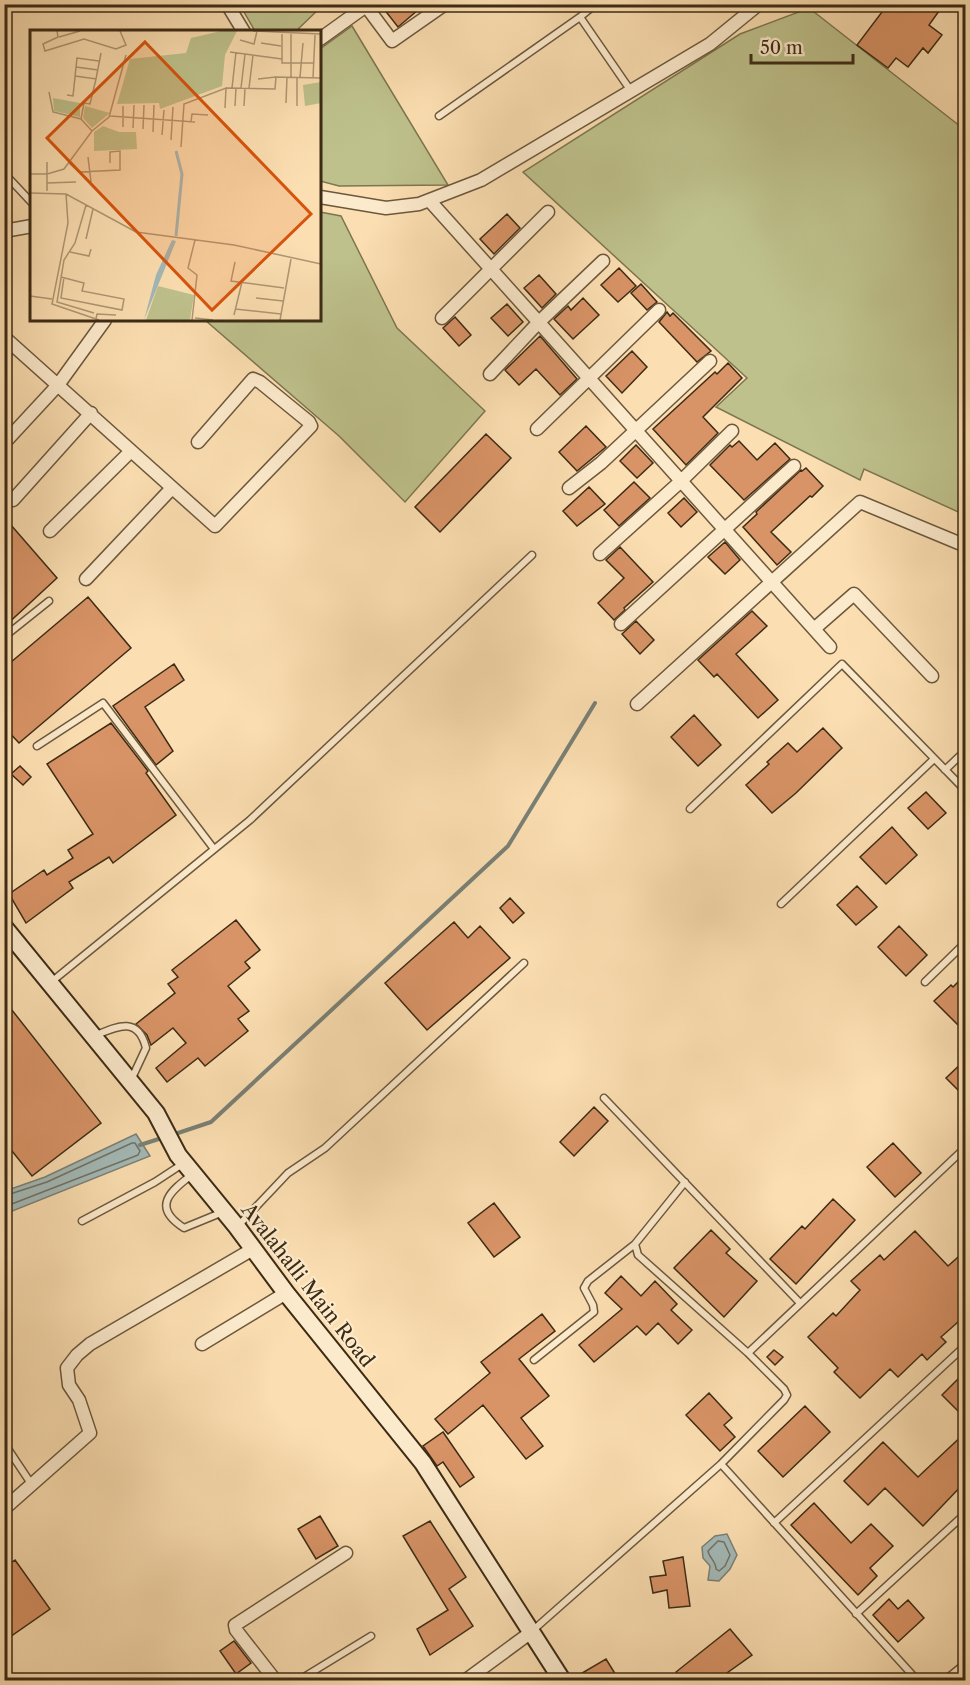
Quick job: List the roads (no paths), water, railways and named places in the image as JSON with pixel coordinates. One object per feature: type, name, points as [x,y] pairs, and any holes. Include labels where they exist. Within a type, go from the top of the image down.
[{"type":"main road","name":"Avalahalli Main Road","points":[[4,927],[156,1113],[185,1164],[423,1463],[562,1680]]},
{"type":"street","points":[[227,4],[243,30]]},
{"type":"street","points":[[321,38],[366,6],[392,41],[445,4]]},
{"type":"street","points":[[321,197],[386,208],[419,204],[481,180],[710,44],[759,4]]},
{"type":"street","points":[[429,200],[830,647]]},
{"type":"street","points":[[442,318],[548,212]]},
{"type":"street","points":[[4,231],[30,226]]},
{"type":"street","points":[[490,374],[538,323],[603,261]]},
{"type":"street","points":[[537,429],[659,310]]},
{"type":"street","points":[[8,439],[58,385],[104,321]]},
{"type":"street","points":[[4,337],[215,526],[311,426],[268,388],[253,379],[198,442]]},
{"type":"street","points":[[569,488],[636,432],[710,361]]},
{"type":"street","points":[[13,500],[91,413]]},
{"type":"street","points":[[600,554],[680,482],[732,431]]},
{"type":"street","points":[[50,531],[131,451]]},
{"type":"street","points":[[621,624],[794,466]]},
{"type":"street","points":[[86,579],[172,488]]},
{"type":"street","points":[[637,704],[860,502],[966,546]]},
{"type":"street","points":[[814,629],[854,594],[932,675]]},
{"type":"street","points":[[4,1509],[90,1433],[79,1400],[69,1385],[67,1368],[77,1355],[90,1344],[253,1249]]},
{"type":"street","points":[[202,1344],[286,1293]]},
{"type":"street","points":[[275,1680],[236,1630],[235,1625],[346,1553]]},
{"type":"street","points":[[466,1680],[530,1633]]},
{"type":"lane","points":[[439,116],[596,4]]},
{"type":"lane","points":[[580,17],[631,91]]},
{"type":"lane","points":[[4,173],[30,201]]},
{"type":"lane","points":[[50,983],[250,820],[532,555]]},
{"type":"lane","points":[[4,636],[49,601]]},
{"type":"lane","points":[[690,809],[842,664],[966,791]]},
{"type":"lane","points":[[37,746],[103,704],[214,849]]},
{"type":"lane","points":[[945,770],[966,750]]},
{"type":"lane","points":[[781,904],[934,759]]},
{"type":"lane","points":[[926,982],[966,942]]},
{"type":"lane","points":[[237,1227],[288,1173],[325,1148],[525,963]]},
{"type":"lane","points":[[93,1036],[123,1026],[134,1027],[143,1035],[146,1048],[130,1081]]},
{"type":"lane","points":[[604,1098],[801,1303]]},
{"type":"lane","points":[[748,1353],[966,1147]]},
{"type":"lane","points":[[185,1164],[166,1200],[166,1211],[175,1222],[184,1228],[224,1212]]},
{"type":"lane","points":[[82,1221],[185,1164]]},
{"type":"lane","points":[[534,1360],[594,1312],[584,1288],[588,1281],[635,1244],[685,1182]]},
{"type":"lane","points":[[530,1633],[721,1464],[787,1395],[784,1389],[748,1353],[638,1255],[635,1244]]},
{"type":"lane","points":[[774,1523],[966,1345]]},
{"type":"lane","points":[[4,1443],[32,1486]]},
{"type":"lane","points":[[721,1464],[917,1680]]},
{"type":"lane","points":[[856,1614],[966,1513]]},
{"type":"lane","points":[[299,1680],[371,1636]]},
{"type":"lane","points":[[945,1680],[966,1663]]},
{"type":"water","points":[[136,1134],[150,1156],[5,1214],[5,1191],[45,1177]]},
{"type":"water","points":[[727,1534],[737,1555],[730,1569],[719,1581],[708,1580],[710,1566],[703,1558],[702,1547],[715,1536]]},
{"type":"waterway","points":[[172,1135],[211,1122],[508,846],[595,703]]},
{"type":"waterway","points":[[140,1145],[165,1137]]}]
